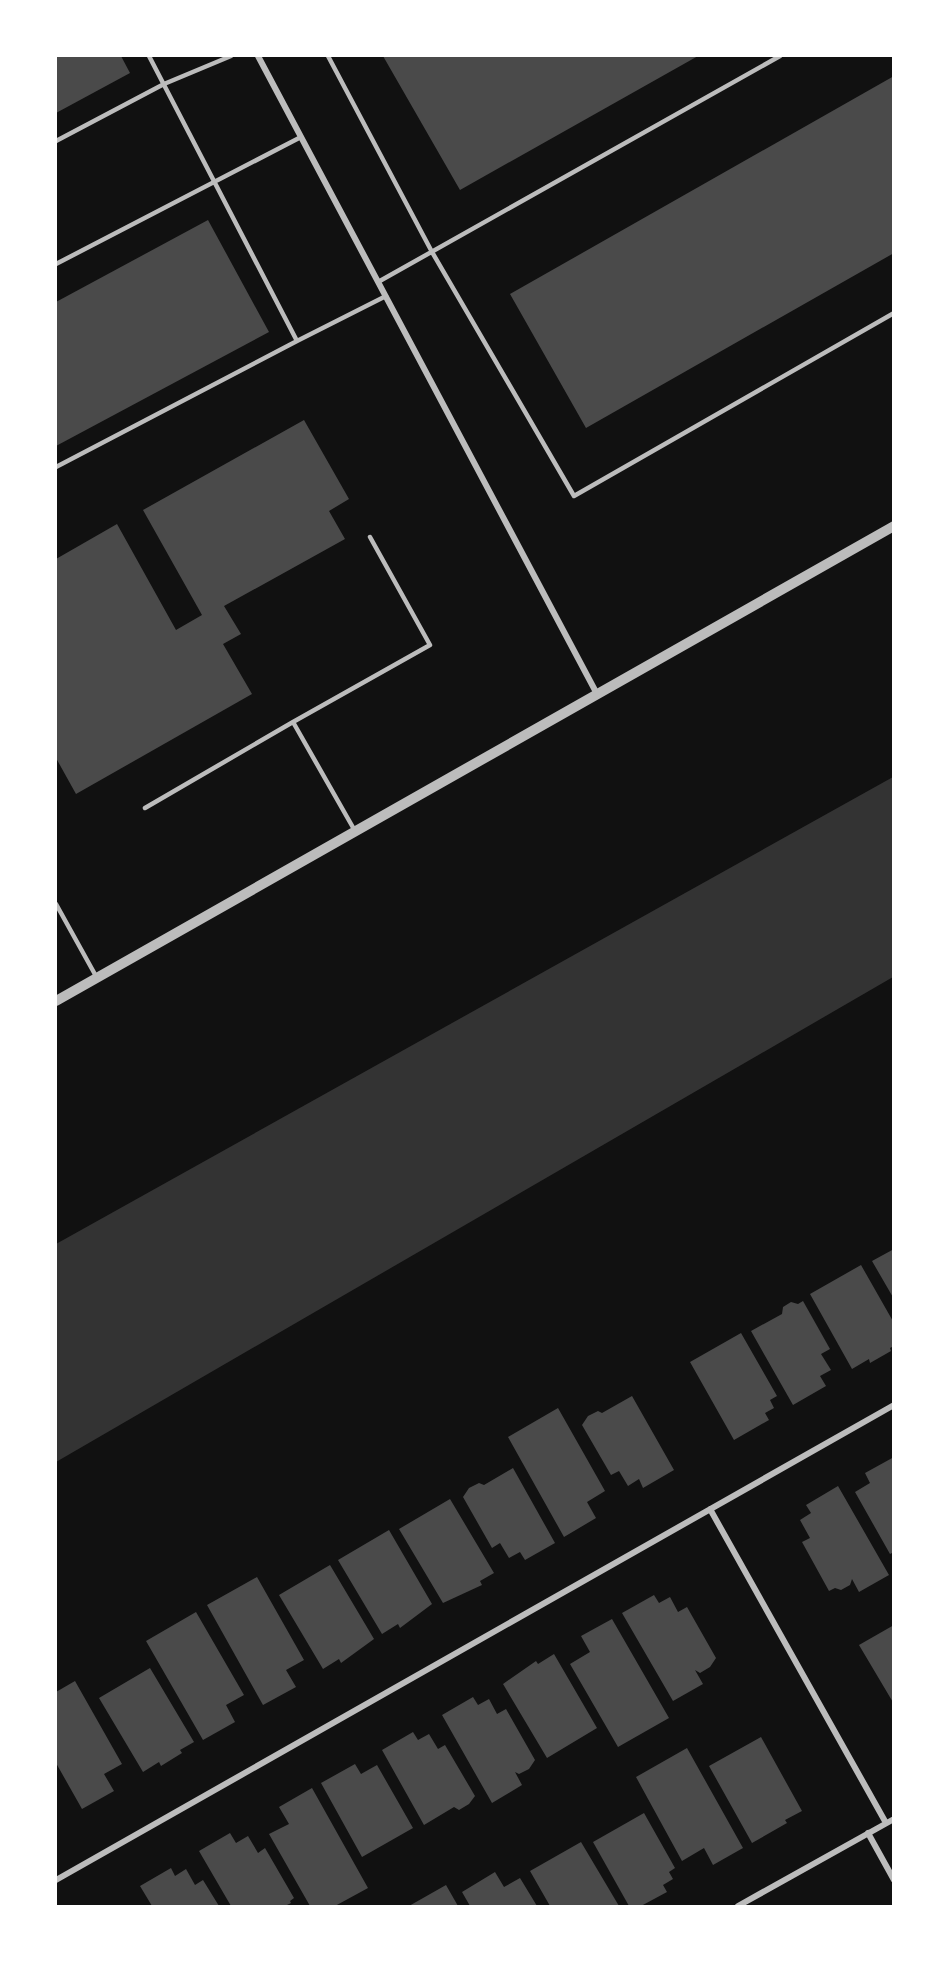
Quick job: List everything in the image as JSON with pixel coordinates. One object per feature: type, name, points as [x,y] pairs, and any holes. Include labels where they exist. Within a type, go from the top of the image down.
[{"type":"street","points":[[258,56],[597,694]]},
{"type":"street","points":[[56,1001],[894,526]]},
{"type":"street","points":[[56,1880],[894,1405]]},
{"type":"street","points":[[710,1509],[886,1823]]},
{"type":"street","points":[[738,1906],[894,1820]]},
{"type":"street","points":[[868,1833],[894,1880]]},
{"type":"lane","points":[[149,56],[297,341]]},
{"type":"lane","points":[[56,141],[164,84],[231,56]]},
{"type":"lane","points":[[328,56],[432,252],[574,496],[894,313]]},
{"type":"lane","points":[[378,282],[780,56]]},
{"type":"lane","points":[[56,264],[301,137]]},
{"type":"lane","points":[[56,467],[386,296]]},
{"type":"lane","points":[[145,808],[430,645],[370,537]]},
{"type":"lane","points":[[293,722],[355,831]]},
{"type":"lane","points":[[56,904],[97,978]]},
{"type":"shaded area","points":[[893,777],[893,977],[56,1462],[56,1244]]},
{"type":"building","points":[[56,56],[121,56],[130,73],[56,113]]},
{"type":"building","points":[[383,56],[698,56],[460,190]]},
{"type":"building","points":[[894,76],[894,253],[586,428],[510,294]]},
{"type":"building","points":[[208,220],[269,332],[56,446],[56,302]]},
{"type":"building","points":[[304,420],[349,499],[329,511],[345,539],[224,606],[241,634],[223,644],[252,694],[76,794],[56,758],[56,559],[117,524],[176,630],[202,615],[143,510]]},
{"type":"building","points":[[894,1249],[894,1299],[872,1261]]},
{"type":"building","points":[[861,1265],[894,1323],[894,1346],[890,1348],[891,1351],[870,1363],[869,1359],[852,1369],[810,1294]]},
{"type":"building","points":[[803,1301],[830,1349],[821,1354],[831,1370],[820,1376],[826,1386],[793,1405],[751,1331],[782,1314],[783,1307],[791,1302],[798,1304]]},
{"type":"building","points":[[741,1333],[777,1396],[770,1400],[774,1408],[765,1413],[769,1420],[734,1440],[690,1362]]},
{"type":"building","points":[[632,1396],[674,1470],[643,1488],[639,1479],[628,1486],[619,1471],[611,1475],[582,1425],[588,1416],[598,1411],[602,1413]]},
{"type":"building","points":[[558,1408],[605,1491],[587,1502],[596,1518],[564,1537],[508,1437]]},
{"type":"building","points":[[894,1457],[894,1552],[890,1554],[855,1492],[870,1483],[865,1473]]},
{"type":"building","points":[[513,1468],[555,1543],[525,1560],[520,1552],[509,1558],[500,1543],[492,1548],[463,1497],[469,1488],[479,1483],[484,1485]]},
{"type":"building","points":[[838,1486],[889,1575],[859,1592],[852,1579],[850,1585],[841,1590],[835,1588],[829,1591],[802,1542],[810,1538],[800,1520],[811,1513],[806,1505]]},
{"type":"building","points":[[450,1499],[494,1573],[480,1581],[482,1585],[443,1603],[399,1529]]},
{"type":"building","points":[[389,1530],[432,1604],[400,1628],[398,1624],[382,1634],[338,1560]]},
{"type":"building","points":[[330,1565],[374,1639],[341,1663],[339,1659],[323,1669],[279,1595]]},
{"type":"building","points":[[257,1577],[304,1660],[286,1670],[296,1687],[263,1705],[207,1605]]},
{"type":"building","points":[[654,1595],[659,1603],[670,1597],[678,1612],[687,1607],[716,1658],[710,1667],[700,1673],[695,1670],[703,1684],[673,1701],[622,1613]]},
{"type":"building","points":[[196,1612],[244,1695],[226,1705],[235,1722],[203,1740],[146,1641]]},
{"type":"building","points":[[612,1619],[669,1718],[618,1747],[570,1664],[590,1652],[581,1636]]},
{"type":"building","points":[[894,1625],[894,1704],[859,1645]]},
{"type":"building","points":[[554,1654],[597,1728],[547,1758],[503,1684],[536,1661],[538,1664]]},
{"type":"building","points":[[150,1668],[194,1742],[180,1750],[182,1753],[161,1766],[159,1762],[143,1772],[99,1698]]},
{"type":"building","points":[[75,1681],[122,1764],[104,1774],[114,1791],[82,1809],[56,1763],[56,1692]]},
{"type":"building","points":[[473,1697],[478,1705],[489,1699],[497,1714],[506,1709],[535,1760],[529,1769],[519,1774],[515,1772],[522,1785],[492,1803],[442,1715]]},
{"type":"building","points":[[413,1732],[418,1740],[429,1734],[438,1749],[445,1745],[475,1796],[469,1804],[459,1810],[454,1807],[424,1825],[382,1750]]},
{"type":"building","points":[[761,1737],[802,1811],[785,1820],[787,1823],[752,1843],[709,1766]]},
{"type":"building","points":[[687,1748],[743,1848],[713,1865],[704,1848],[682,1861],[636,1777]]},
{"type":"building","points":[[355,1764],[361,1774],[377,1765],[413,1828],[362,1857],[321,1783]]},
{"type":"building","points":[[312,1788],[368,1888],[335,1906],[310,1906],[269,1834],[289,1824],[279,1807]]},
{"type":"building","points":[[644,1813],[675,1868],[669,1872],[673,1879],[663,1885],[667,1892],[641,1906],[629,1906],[593,1842]]},
{"type":"building","points":[[230,1833],[236,1843],[248,1836],[258,1853],[265,1848],[294,1898],[290,1901],[291,1903],[285,1906],[231,1906],[199,1851]]},
{"type":"building","points":[[581,1842],[619,1906],[550,1906],[530,1871]]},
{"type":"building","points":[[171,1868],[175,1876],[186,1869],[195,1885],[203,1880],[219,1906],[152,1906],[140,1886]]},
{"type":"building","points":[[495,1872],[504,1887],[520,1878],[537,1906],[470,1906],[462,1892]]},
{"type":"building","points":[[446,1885],[458,1906],[409,1906]]}]
